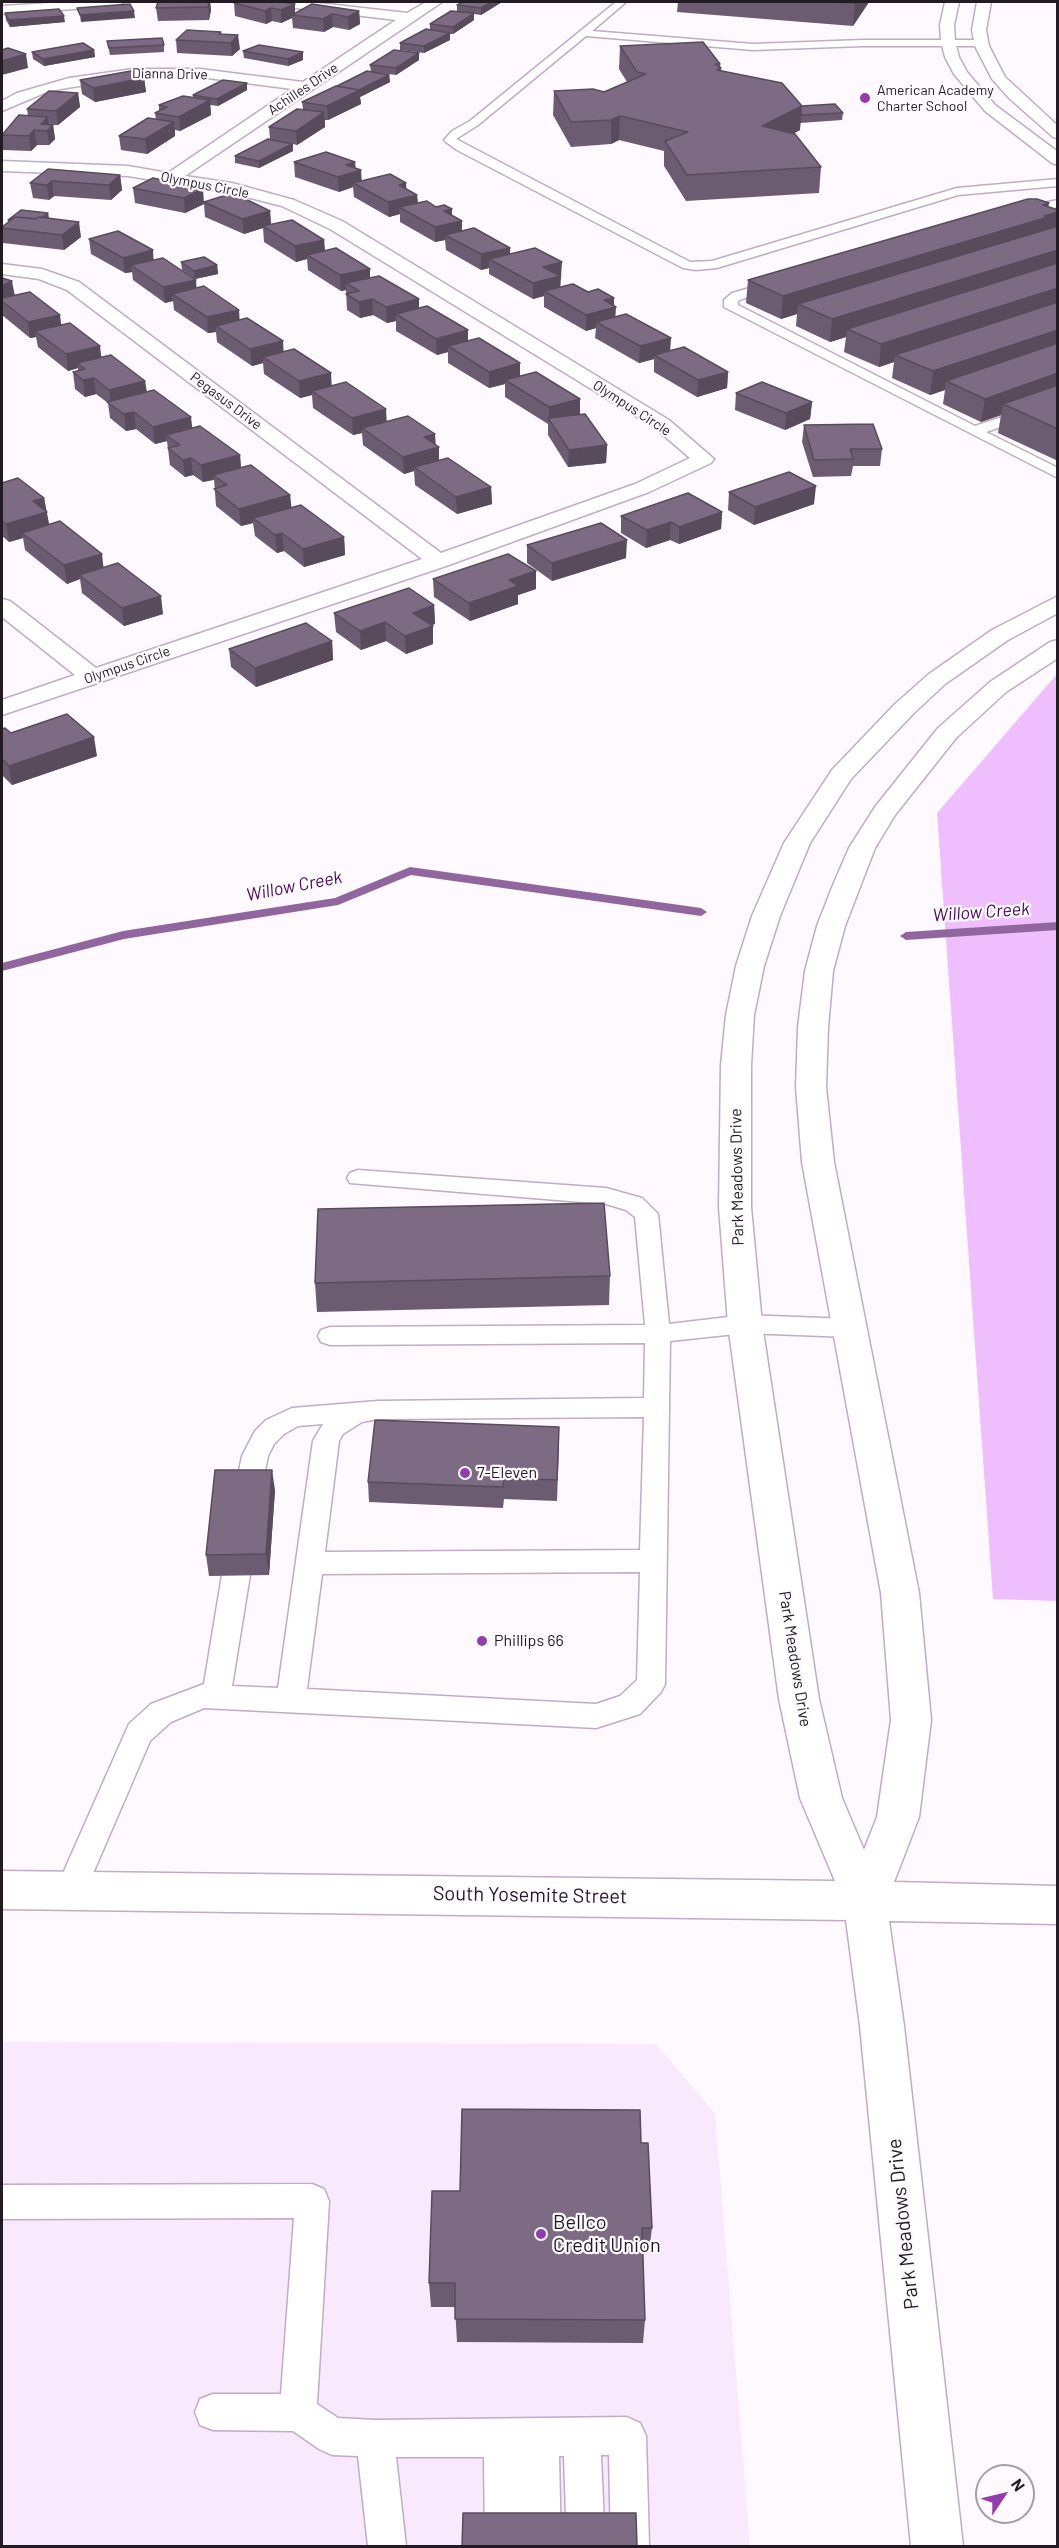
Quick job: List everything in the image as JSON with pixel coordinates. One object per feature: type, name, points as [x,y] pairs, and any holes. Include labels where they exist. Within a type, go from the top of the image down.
[{"type":"street","points":[[2,10],[117,2]]},
{"type":"street","points":[[279,2],[409,17]]},
{"type":"street","name":"Achilles Drive","points":[[171,178],[409,17],[435,2]]},
{"type":"street","points":[[952,2],[947,25],[948,42],[952,57],[961,74],[990,108],[1058,160]]},
{"type":"street","points":[[984,2],[979,30],[988,61],[999,79],[1030,112],[1058,134]]},
{"type":"street","name":"Dianna Drive","points":[[2,107],[44,88],[133,72],[200,73],[307,87]]},
{"type":"street","name":"Olympus Circle","points":[[2,166],[128,171],[232,188],[288,203],[336,225],[662,424],[705,459],[642,488],[438,561],[2,708]]},
{"type":"street","name":"Pegasus Drive","points":[[2,269],[42,274],[73,286],[438,561]]},
{"type":"street","name":"Park Meadows Drive","points":[[937,2547],[884,2038],[865,1902],[821,1798],[799,1699],[745,1324],[735,1208],[736,1065],[739,1025],[750,966],[766,916],[797,843],[841,775],[904,709],[937,679],[1000,635],[1058,603]]},
{"type":"street","points":[[2,606],[93,677]]},
{"type":"street","name":"Park Meadows Drive","points":[[865,1902],[898,1817],[911,1720],[900,1593],[818,1162],[811,1087],[813,1026],[819,971],[831,926],[862,848],[884,812],[947,733],[998,687],[1058,647]]},
{"type":"street","name":"South Yosemite Street","points":[[2,1890],[685,1897],[1058,1905]]},
{"type":"lane","points":[[621,2],[474,123],[456,133],[450,140],[461,148],[687,265],[713,265],[957,192],[1058,182]]},
{"type":"lane","points":[[584,33],[753,47],[981,43]]},
{"type":"lane","points":[[1000,217],[1058,202],[1042,184]]},
{"type":"lane","points":[[794,279],[737,296],[731,300],[731,307],[1058,474]]},
{"type":"lane","points":[[770,327],[793,320]]},
{"type":"lane","points":[[817,350],[840,343]]},
{"type":"lane","points":[[869,377],[891,369]]},
{"type":"lane","points":[[922,404],[945,397]]},
{"type":"lane","points":[[974,430],[1058,402]]},
{"type":"lane","points":[[71,1889],[139,1733],[161,1713],[202,1696],[596,1716],[630,1706],[651,1684],[658,1334],[646,1214],[634,1204],[606,1196],[358,1178]]},
{"type":"lane","points":[[330,1336],[658,1334],[745,1324],[849,1328]]},
{"type":"lane","points":[[248,1491],[255,1456],[264,1438],[275,1427],[292,1418],[378,1410],[656,1407]]},
{"type":"lane","points":[[291,1700],[326,1441],[333,1427],[356,1413]]},
{"type":"lane","points":[[309,1563],[653,1561]]},
{"type":"lane","points":[[216,1698],[236,1575]]},
{"type":"lane","points":[[2,2202],[312,2200],[298,2413]]},
{"type":"lane","points":[[213,2412],[298,2413],[332,2436],[375,2439],[503,2440],[627,2436],[630,2547]]},
{"type":"lane","points":[[582,2437],[586,2547]]},
{"type":"lane","points":[[375,2439],[387,2547]]},
{"type":"lane","points":[[540,2439],[543,2547]]},
{"type":"lane","points":[[503,2440],[504,2547]]},
{"type":"shaded area","points":[[1057,674],[1057,1601],[993,1599],[937,813]]},
{"type":"shaded area","points":[[2,2042],[656,2044],[715,2114],[750,2546],[2,2546]]},
{"type":"building","points":[[158,2],[209,2],[208,7],[156,8]]},
{"type":"building","points":[[463,2],[491,2],[481,8],[457,5]]},
{"type":"building","points":[[234,3],[295,4],[281,10],[271,8],[265,11]]},
{"type":"building","points":[[130,4],[134,11],[80,15],[77,8]]},
{"type":"building","points":[[312,4],[359,11],[348,17],[332,14],[323,19],[292,15]]},
{"type":"building","points":[[59,9],[64,16],[9,20],[5,13]]},
{"type":"building","points":[[451,11],[474,13],[453,27],[430,24]]},
{"type":"building","points":[[426,29],[450,33],[424,46],[400,43]]},
{"type":"building","points":[[187,30],[238,35],[231,43],[176,40]]},
{"type":"building","points":[[162,38],[164,45],[109,48],[107,41]]},
{"type":"building","points":[[703,42],[720,64],[715,64],[721,68],[717,70],[782,83],[802,106],[762,126],[795,134],[821,167],[687,175],[665,141],[688,132],[620,116],[611,120],[571,122],[554,91],[593,89],[604,92],[646,74],[637,72],[620,46]]},
{"type":"building","points":[[83,43],[94,50],[43,59],[32,52]]},
{"type":"building","points":[[259,45],[303,52],[288,59],[243,51]]},
{"type":"building","points":[[8,48],[26,54],[2,61],[2,50]]},
{"type":"building","points":[[394,50],[419,53],[396,68],[370,65]]},
{"type":"building","points":[[131,71],[144,78],[93,88],[80,80]]},
{"type":"building","points":[[367,71],[389,75],[359,90],[337,86]]},
{"type":"building","points":[[223,80],[247,83],[217,99],[193,95]]},
{"type":"building","points":[[336,86],[360,90],[327,106],[302,102]]},
{"type":"building","points":[[49,91],[78,93],[56,111],[27,109]]},
{"type":"building","points":[[183,96],[210,100],[179,117],[155,113],[167,107],[159,105]]},
{"type":"building","points":[[835,104],[843,113],[801,115],[801,106]]},
{"type":"building","points":[[297,109],[324,112],[296,131],[269,127]]},
{"type":"building","points":[[19,115],[48,117],[41,124],[53,125],[47,131],[34,130],[29,136],[2,135]]},
{"type":"building","points":[[148,118],[174,122],[145,139],[119,136]]},
{"type":"building","points":[[268,139],[292,144],[259,161],[235,156]]},
{"type":"building","points":[[326,152],[355,162],[346,165],[361,170],[338,177],[294,162]]},
{"type":"building","points":[[48,169],[120,175],[109,185],[52,181],[47,185],[30,183]]},
{"type":"building","points":[[390,174],[406,183],[399,185],[417,195],[388,202],[353,183]]},
{"type":"building","points":[[153,178],[203,189],[184,198],[133,188]]},
{"type":"building","points":[[233,193],[270,211],[242,219],[204,202]]},
{"type":"building","points":[[1028,199],[1049,203],[1043,205],[1058,210],[1058,212],[1044,216],[1048,217],[783,296],[748,280]]},
{"type":"building","points":[[427,201],[436,207],[444,205],[452,209],[444,211],[462,221],[435,227],[399,207]]},
{"type":"building","points":[[21,210],[48,213],[36,219],[15,217],[8,220]]},
{"type":"building","points":[[15,217],[36,219],[39,217],[79,222],[62,235],[2,228]]},
{"type":"building","points":[[292,220],[324,240],[295,246],[263,226]]},
{"type":"building","points":[[1058,226],[1058,250],[832,319],[798,304]]},
{"type":"building","points":[[474,228],[510,248],[481,254],[445,235]]},
{"type":"building","points":[[118,231],[153,250],[123,258],[89,239]]},
{"type":"building","points":[[336,248],[370,269],[340,275],[307,255]]},
{"type":"building","points":[[535,248],[562,262],[543,267],[560,276],[533,283],[489,259]]},
{"type":"building","points":[[204,257],[217,265],[194,271],[181,262]]},
{"type":"building","points":[[163,258],[196,280],[163,287],[131,265]]},
{"type":"building","points":[[1058,263],[1058,288],[881,344],[847,329]]},
{"type":"building","points":[[379,276],[419,299],[386,307],[372,299],[359,302],[346,294],[359,291],[346,283]]},
{"type":"building","points":[[2,278],[12,281],[2,286]]},
{"type":"building","points":[[573,284],[588,292],[598,289],[614,298],[604,300],[616,307],[586,315],[544,291]]},
{"type":"building","points":[[204,286],[239,310],[207,317],[172,294]]},
{"type":"building","points":[[30,292],[60,315],[28,322],[2,301],[2,298]]},
{"type":"building","points":[[1058,302],[1058,330],[933,371],[895,355]]},
{"type":"building","points":[[427,306],[468,330],[436,339],[396,314]]},
{"type":"building","points":[[626,314],[671,338],[640,346],[596,322]]},
{"type":"building","points":[[247,318],[283,341],[250,349],[216,326]]},
{"type":"building","points":[[70,323],[100,346],[66,354],[35,331]]},
{"type":"building","points":[[479,338],[520,363],[489,372],[448,346]]},
{"type":"building","points":[[1058,343],[1058,373],[985,399],[946,381]]},
{"type":"building","points":[[684,347],[728,372],[698,380],[654,355]]},
{"type":"building","points":[[294,349],[331,373],[299,381],[263,357]]},
{"type":"building","points":[[111,355],[145,381],[109,390],[94,378],[83,380],[73,372],[85,369],[77,363]]},
{"type":"building","points":[[536,372],[580,399],[549,407],[505,380]]},
{"type":"building","points":[[346,382],[386,409],[352,418],[312,391]]},
{"type":"building","points":[[762,382],[812,402],[786,413],[736,393]]},
{"type":"building","points":[[1058,385],[1058,429],[1003,404]]},
{"type":"building","points":[[154,390],[191,417],[153,427],[134,412],[124,414],[107,402]]},
{"type":"building","points":[[585,414],[607,445],[569,450],[548,418]]},
{"type":"building","points":[[408,416],[435,434],[424,437],[439,447],[403,457],[362,428]]},
{"type":"building","points":[[873,424],[882,449],[850,449],[853,459],[814,460],[804,425]]},
{"type":"building","points":[[200,426],[240,455],[201,465],[191,458],[183,460],[168,448],[180,445],[166,435]]},
{"type":"building","points":[[448,458],[491,487],[456,497],[414,467]]},
{"type":"building","points":[[251,465],[290,495],[239,509],[214,489],[227,485],[213,475]]},
{"type":"building","points":[[789,472],[816,486],[755,507],[729,492]]},
{"type":"building","points":[[18,478],[44,498],[33,501],[47,512],[6,524],[2,521],[2,483]]},
{"type":"building","points":[[688,493],[722,512],[679,527],[671,522],[647,530],[621,516]]},
{"type":"building","points":[[301,505],[344,537],[303,549],[282,533],[275,535],[253,518]]},
{"type":"building","points":[[60,521],[102,554],[64,565],[22,533]]},
{"type":"building","points":[[601,523],[627,540],[552,563],[527,545]]},
{"type":"building","points":[[508,554],[536,571],[509,580],[518,586],[469,603],[433,579]]},
{"type":"building","points":[[118,563],[161,596],[122,608],[79,575]]},
{"type":"building","points":[[409,588],[434,605],[413,613],[433,626],[405,636],[385,622],[360,631],[334,613]]},
{"type":"building","points":[[306,623],[332,641],[255,668],[229,649]]},
{"type":"building","points":[[67,714],[94,737],[9,766],[2,759],[2,729],[5,728],[11,733]]},
{"type":"building","points":[[604,1203],[610,1276],[315,1283],[318,1209]]},
{"type":"building","name":"7-Eleven","points":[[375,1420],[559,1427],[557,1480],[504,1478],[503,1487],[368,1482]]},
{"type":"building","points":[[215,1470],[272,1470],[266,1554],[206,1555]]},
{"type":"building","name":"Bellco Credit Union","points":[[462,2109],[640,2110],[641,2143],[648,2143],[652,2228],[642,2228],[645,2320],[455,2319],[455,2283],[429,2283],[432,2191],[460,2191]]},
{"type":"building","points":[[463,2513],[636,2513],[637,2547],[462,2547]]},
{"type":"waterway","name":"Willow Creek","points":[[2,967],[123,935],[338,901],[410,871],[701,912]]},
{"type":"waterway","name":"Willow Creek","points":[[906,936],[1058,926]]},
{"type":"place","name":"American Academy Charter School","points":[[865,98]]},
{"type":"place","name":"7-Eleven","points":[[465,1473]]},
{"type":"place","name":"Phillips 66","points":[[482,1641]]},
{"type":"place","name":"Bellco Credit Union","points":[[541,2234]]}]
